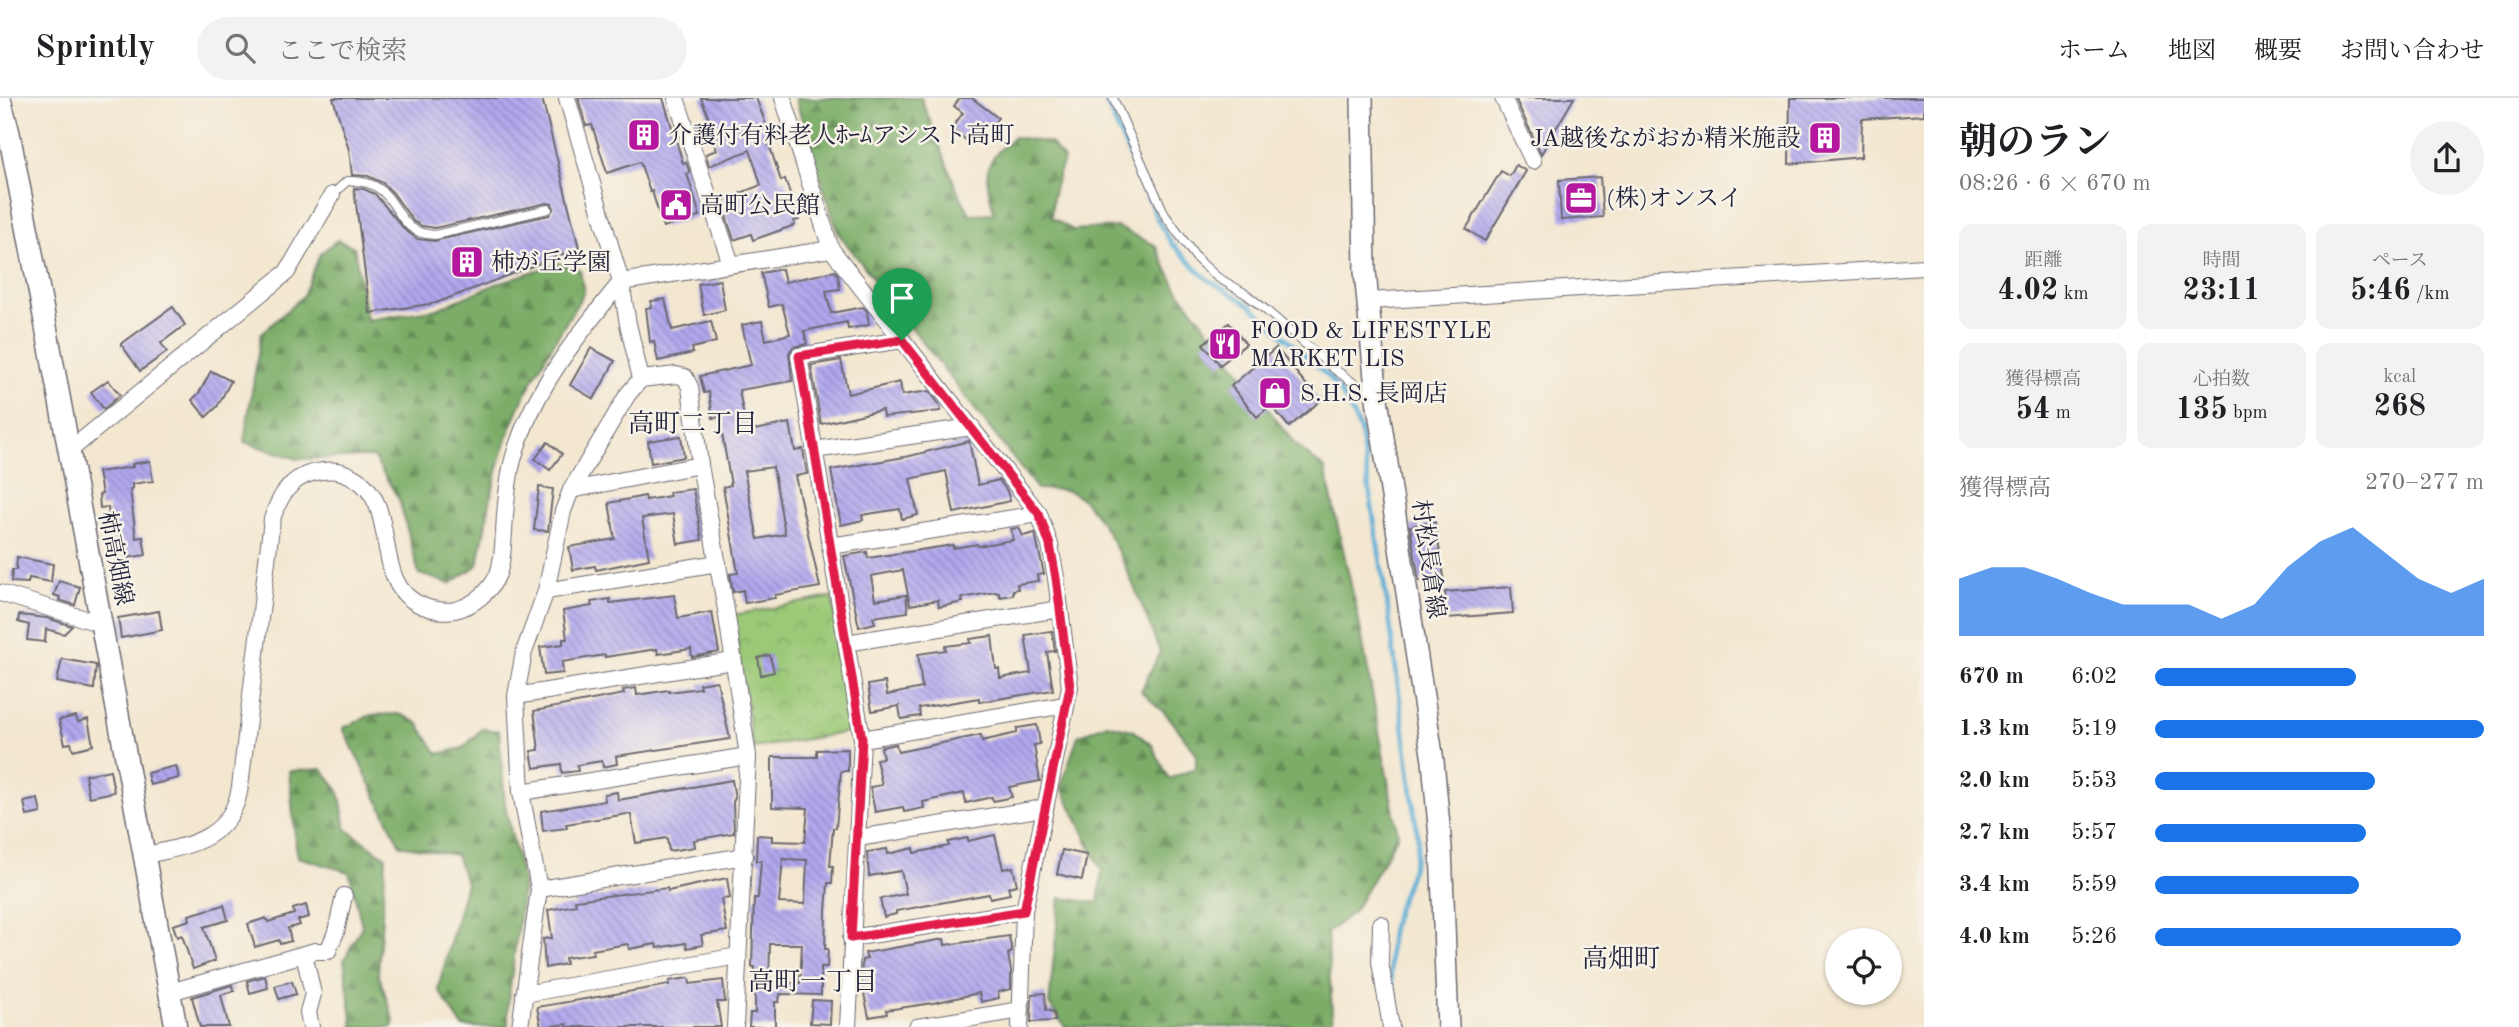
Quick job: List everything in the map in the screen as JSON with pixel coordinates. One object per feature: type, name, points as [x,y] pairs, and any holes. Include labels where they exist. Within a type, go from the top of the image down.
[{"type":"main road","name":"村松長倉線","points":[[1362,98],[1365,271],[1377,399],[1433,761],[1441,848],[1448,1027]]},
{"type":"main road","name":"柿高畑線","points":[[0,99],[9,133],[146,855],[176,1027]]},
{"type":"street","points":[[567,98],[621,282],[641,379]]},
{"type":"street","points":[[676,98],[731,264]]},
{"type":"street","points":[[783,98],[831,249],[1039,514],[1050,545],[1070,687],[1024,911],[1020,1027]]},
{"type":"street","points":[[1503,98],[1533,161]]},
{"type":"street","points":[[69,451],[287,272],[332,195]]},
{"type":"street","points":[[146,855],[186,847],[215,832],[226,821],[238,797],[268,541],[276,509],[287,488],[307,475],[333,470],[356,479],[372,496],[379,509],[395,581],[411,601],[429,609],[455,610],[477,600],[487,591],[499,572],[510,471],[523,431],[553,372],[621,282],[831,249]]},
{"type":"street","points":[[1369,301],[1924,267]]},
{"type":"street","points":[[848,1027],[862,739],[799,356],[902,340]]},
{"type":"street","points":[[520,1027],[540,889],[521,792],[516,696],[524,652],[546,591],[563,511],[571,490],[628,394],[641,379],[676,375],[685,377],[690,387],[700,466],[748,756],[735,1027]]},
{"type":"street","points":[[814,450],[972,427]]},
{"type":"street","points":[[571,490],[700,466]]},
{"type":"street","points":[[830,546],[1039,514]]},
{"type":"street","points":[[546,591],[718,563]]},
{"type":"street","points":[[0,593],[102,624]]},
{"type":"street","points":[[846,643],[1060,609]]},
{"type":"street","points":[[516,696],[733,661]]},
{"type":"street","points":[[862,739],[1065,705]]},
{"type":"street","points":[[521,792],[748,756]]},
{"type":"street","points":[[858,838],[1044,808]]},
{"type":"street","points":[[540,889],[745,856]]},
{"type":"street","points":[[170,992],[304,954],[328,951],[336,932],[344,896]]},
{"type":"street","points":[[851,938],[1024,911]]},
{"type":"street","points":[[1381,924],[1380,962],[1391,1027]]},
{"type":"street","points":[[304,954],[313,993],[308,1012],[311,1027]]},
{"type":"street","points":[[524,994],[738,956]]},
{"type":"street","points":[[921,1027],[1021,1010]]},
{"type":"lane","points":[[1113,98],[1165,215],[1197,259],[1217,276],[1246,294],[1333,368],[1377,399]]},
{"type":"lane","points":[[332,195],[347,181],[363,180],[371,183],[386,193],[402,218],[421,235],[435,235],[548,209]]},
{"type":"green space","points":[[795,98],[921,98],[957,190],[970,214],[994,213],[988,170],[995,155],[1014,137],[1050,143],[1064,159],[1054,189],[1051,217],[1073,230],[1117,227],[1155,245],[1176,287],[1294,443],[1325,469],[1358,616],[1398,835],[1354,911],[1327,933],[1333,1027],[1065,1027],[1049,1004],[1060,898],[1098,903],[1102,871],[1061,786],[1078,736],[1107,724],[1132,730],[1152,745],[1169,779],[1196,768],[1196,753],[1168,716],[1141,691],[1160,652],[1136,590],[1101,522],[1075,494],[1062,490],[1037,489],[838,233]]},
{"type":"green space","points":[[337,240],[354,247],[367,320],[437,309],[501,282],[559,263],[580,270],[584,292],[532,382],[507,439],[494,485],[478,565],[450,584],[419,574],[399,499],[373,457],[297,459],[244,442],[261,334],[303,296],[320,254]]},
{"type":"green space","points":[[832,597],[855,731],[753,748],[733,615]]},
{"type":"green space","points":[[400,714],[418,723],[438,754],[463,748],[482,729],[499,731],[505,805],[523,884],[508,1005],[508,1027],[463,1027],[438,989],[466,883],[456,855],[400,845],[343,728],[371,715]]},
{"type":"green space","points":[[322,769],[339,791],[346,829],[386,857],[378,973],[394,1021],[392,1027],[353,1027],[344,960],[362,926],[349,872],[297,857],[289,771]]},
{"type":"building","points":[[333,98],[542,98],[579,248],[436,303],[370,313],[354,188],[375,194],[406,231],[418,239],[434,241],[549,215],[554,208],[547,203],[435,228],[422,226],[413,221],[383,183],[368,176],[352,175],[349,150]]},
{"type":"building","points":[[578,98],[663,98],[683,163],[686,162],[690,173],[687,174],[700,216],[663,227],[640,162],[607,173],[592,125],[586,126]]},
{"type":"building","points":[[701,98],[756,98],[773,143],[769,144],[781,181],[785,179],[799,220],[794,221],[795,225],[753,240],[751,234],[734,240],[721,201],[761,185],[750,150],[709,166],[706,154],[717,150],[714,143],[718,141]]},
{"type":"building","points":[[960,98],[972,98],[998,118],[990,128],[983,123],[969,142],[951,129],[963,113],[954,106]]},
{"type":"building","points":[[1515,98],[1574,98],[1541,154]]},
{"type":"building","name":"JA越後ながおか精米施設","points":[[1790,98],[1924,98],[1924,115],[1862,119],[1861,157],[1789,164]]},
{"type":"building","points":[[1516,165],[1526,171],[1485,241],[1466,229],[1501,171],[1510,176]]},
{"type":"building","name":"(株)オンスイ","points":[[1600,177],[1603,217],[1561,220],[1559,180]]},
{"type":"building","points":[[782,269],[785,282],[835,271],[840,289],[826,291],[831,313],[863,307],[867,311],[869,325],[848,329],[847,322],[804,331],[807,344],[793,347],[789,353],[792,381],[739,390],[749,431],[790,423],[795,451],[803,449],[807,474],[795,476],[820,587],[745,603],[743,590],[733,592],[730,574],[738,573],[723,487],[731,485],[719,417],[713,418],[709,392],[704,393],[700,376],[751,365],[742,325],[762,321],[766,340],[790,334],[782,304],[769,307],[761,273]],"holes":[[[773,467],[785,534],[758,539],[744,471]]]},
{"type":"building","points":[[720,280],[725,310],[704,315],[698,284]]},
{"type":"building","points":[[665,299],[672,330],[711,321],[716,342],[692,348],[693,353],[658,361],[654,341],[650,342],[646,308],[652,307],[651,301]]},
{"type":"building","points":[[173,307],[185,325],[161,343],[167,352],[140,371],[121,344]]},
{"type":"building","name":"FOOD & LIFESTYLE MARKET LIS","points":[[1229,323],[1246,344],[1220,365],[1203,344]]},
{"type":"building","points":[[591,348],[615,361],[594,399],[570,385]]},
{"type":"building","name":"S.H.S. 長岡店","points":[[1276,348],[1320,401],[1289,427],[1271,405],[1257,417],[1231,386]]},
{"type":"building","points":[[841,360],[848,394],[900,382],[902,395],[929,391],[941,411],[883,417],[882,410],[821,424],[811,365]]},
{"type":"building","points":[[211,371],[231,381],[217,407],[206,417],[192,400]]},
{"type":"building","points":[[108,380],[120,395],[104,409],[91,392]]},
{"type":"building","points":[[681,436],[684,457],[651,463],[648,441]]},
{"type":"building","points":[[969,441],[978,485],[999,480],[1010,501],[954,513],[946,471],[910,479],[918,515],[902,519],[900,509],[862,515],[863,520],[841,525],[831,470],[910,456]]},
{"type":"building","points":[[548,442],[562,454],[550,470],[535,459]]},
{"type":"building","points":[[150,461],[153,481],[132,484],[130,489],[136,538],[143,537],[146,555],[126,558],[125,553],[116,554],[114,537],[111,538],[108,507],[100,508],[99,495],[102,494],[98,472],[133,467],[132,464]]},
{"type":"building","points":[[539,487],[553,489],[548,531],[534,530]]},
{"type":"building","points":[[693,489],[702,540],[678,544],[673,514],[642,518],[649,559],[596,570],[595,566],[573,570],[569,547],[615,539],[609,503],[645,496],[646,500],[670,496],[669,492]]},
{"type":"building","points":[[1435,522],[1444,577],[1419,581],[1410,526]]},
{"type":"building","points":[[1019,528],[1023,536],[1035,533],[1044,574],[1037,575],[1038,581],[1017,584],[1018,589],[1013,590],[1013,595],[1000,597],[999,593],[995,592],[962,598],[963,602],[939,607],[938,600],[910,605],[903,570],[871,576],[875,600],[906,595],[908,612],[873,617],[875,623],[859,627],[844,556],[867,552],[868,558],[953,545],[953,548],[978,546],[1013,540],[1011,529]]},
{"type":"building","points":[[17,557],[53,564],[51,582],[29,578],[28,583],[11,582]]},
{"type":"building","points":[[59,581],[80,587],[75,605],[59,600],[60,597],[54,595]]},
{"type":"building","points":[[1511,587],[1513,613],[1447,618],[1445,592]]},
{"type":"building","points":[[674,595],[678,618],[712,612],[719,652],[692,657],[691,649],[658,654],[657,649],[605,655],[562,662],[563,673],[544,675],[540,647],[563,644],[563,639],[567,639],[563,611],[592,606],[591,602],[610,599],[610,603]]},
{"type":"building","points":[[159,611],[162,630],[121,638],[118,618]]},
{"type":"building","points":[[19,615],[47,618],[72,626],[64,634],[46,629],[45,642],[27,640],[29,625],[18,622]]},
{"type":"building","points":[[1052,631],[1055,651],[1047,652],[1053,690],[919,708],[920,716],[901,719],[899,706],[872,711],[868,685],[885,682],[887,695],[922,688],[918,654],[946,650],[945,646],[971,643],[970,639],[992,636],[996,669],[999,669],[1000,678],[1031,673],[1025,635]]},
{"type":"building","points":[[770,655],[774,672],[761,675],[758,658]]},
{"type":"building","points":[[62,659],[96,665],[94,689],[57,682]]},
{"type":"building","points":[[717,681],[730,739],[616,756],[617,764],[603,767],[602,761],[577,765],[578,771],[562,773],[561,764],[534,768],[531,751],[539,750],[534,711],[624,694],[623,690],[636,688],[637,695],[669,692],[700,688],[699,684]]},
{"type":"building","points":[[76,716],[78,722],[88,719],[93,745],[73,750],[71,743],[65,744],[59,720]]},
{"type":"building","points":[[1037,725],[1040,744],[1034,745],[1040,781],[1009,787],[1012,797],[993,801],[992,797],[966,803],[964,793],[923,802],[924,808],[904,812],[903,807],[875,812],[870,787],[882,785],[876,759],[883,758],[881,747],[896,744],[898,752],[981,735],[982,741],[1017,733],[1017,728]]},
{"type":"building","points":[[848,749],[848,771],[841,771],[836,828],[833,828],[830,866],[833,866],[832,883],[828,883],[826,912],[827,967],[821,967],[821,995],[780,994],[779,1002],[775,1002],[775,1027],[749,1027],[750,1013],[755,1013],[755,967],[752,967],[754,898],[758,898],[761,861],[756,861],[757,835],[772,836],[772,841],[805,842],[808,808],[772,807],[772,757],[817,757],[817,750]],"holes":[[[783,859],[807,860],[805,904],[779,903]],[[770,944],[802,944],[800,983],[769,983]]]},
{"type":"building","points":[[176,766],[179,778],[150,785],[147,773]]},
{"type":"building","points":[[110,770],[114,792],[89,797],[85,775]]},
{"type":"building","points":[[732,780],[735,798],[734,833],[694,840],[695,847],[669,851],[667,838],[636,843],[631,815],[627,814],[566,824],[567,828],[543,831],[541,811],[605,801],[604,794],[617,792],[618,800]]},
{"type":"building","points":[[38,799],[41,813],[27,816],[24,802]]},
{"type":"building","points":[[995,835],[1003,869],[1013,867],[1017,885],[1008,887],[1010,894],[990,898],[989,894],[896,911],[896,914],[884,917],[880,899],[906,894],[901,871],[869,876],[867,852],[887,849],[888,854],[914,848],[914,853],[949,846],[948,842]]},
{"type":"building","points":[[1062,850],[1087,855],[1082,880],[1057,874]]},
{"type":"building","points":[[727,878],[730,898],[721,899],[727,931],[701,935],[703,945],[687,948],[686,943],[657,948],[656,944],[629,949],[628,944],[592,950],[593,954],[565,958],[566,964],[545,968],[543,939],[552,938],[548,910],[576,905],[575,900],[667,888],[668,891]]},
{"type":"building","points":[[224,905],[228,920],[204,927],[215,961],[193,969],[182,935],[177,937],[173,925],[190,920],[189,915]]},
{"type":"building","points":[[306,905],[309,917],[298,920],[300,925],[288,928],[291,941],[280,944],[279,940],[255,947],[248,924],[266,918],[268,922],[294,914],[293,909]]},
{"type":"building","points":[[1009,936],[1012,952],[1008,954],[1011,989],[998,992],[999,998],[981,1002],[979,993],[886,1010],[887,1014],[869,1017],[861,979],[862,960],[867,959],[865,953],[944,939],[945,945]]},
{"type":"building","points":[[265,976],[268,988],[250,993],[247,981]]},
{"type":"building","points":[[689,978],[690,984],[723,980],[725,1002],[717,1002],[721,1027],[567,1027],[567,1024],[541,1027],[537,1007],[669,985],[669,981]]},
{"type":"building","points":[[292,981],[296,994],[279,999],[275,986]]},
{"type":"building","points":[[232,985],[234,991],[221,995],[229,1027],[200,1027],[192,997]]},
{"type":"building","points":[[1045,993],[1046,1010],[1054,1012],[1055,1021],[1031,1022],[1032,994]]},
{"type":"building","points":[[812,1000],[831,1001],[830,1024],[810,1023]]},
{"type":"waterway","points":[[1104,98],[1158,221],[1172,244],[1207,279],[1250,305],[1330,378],[1346,401],[1360,430],[1389,616],[1418,839],[1414,861],[1390,936],[1391,975],[1401,1027]]},
{"type":"place","name":"介護付有料老人ﾎｰﾑアシスト高町","points":[[644,135]]},
{"type":"place","name":"JA越後ながおか精米施設","points":[[1825,138]]},
{"type":"place","name":"(株)オンスイ","points":[[1581,198]]},
{"type":"place","name":"高町公民館","points":[[676,205]]},
{"type":"place","name":"柿が丘学園","points":[[467,262]]},
{"type":"place","name":"FOOD & LIFESTYLE MARKET LIS","points":[[1225,344]]},
{"type":"place","name":"S.H.S. 長岡店","points":[[1275,393]]},
{"type":"district","name":"高町二丁目","points":[[693,423]]},
{"type":"district","name":"高畑町","points":[[1621,958]]},
{"type":"district","name":"高町一丁目","points":[[813,981]]},
{"type":"route","points":[[902,340],[1039,514],[1050,545],[1056,578],[1070,687],[1024,911],[851,938],[862,739],[799,356],[902,340]]}]
